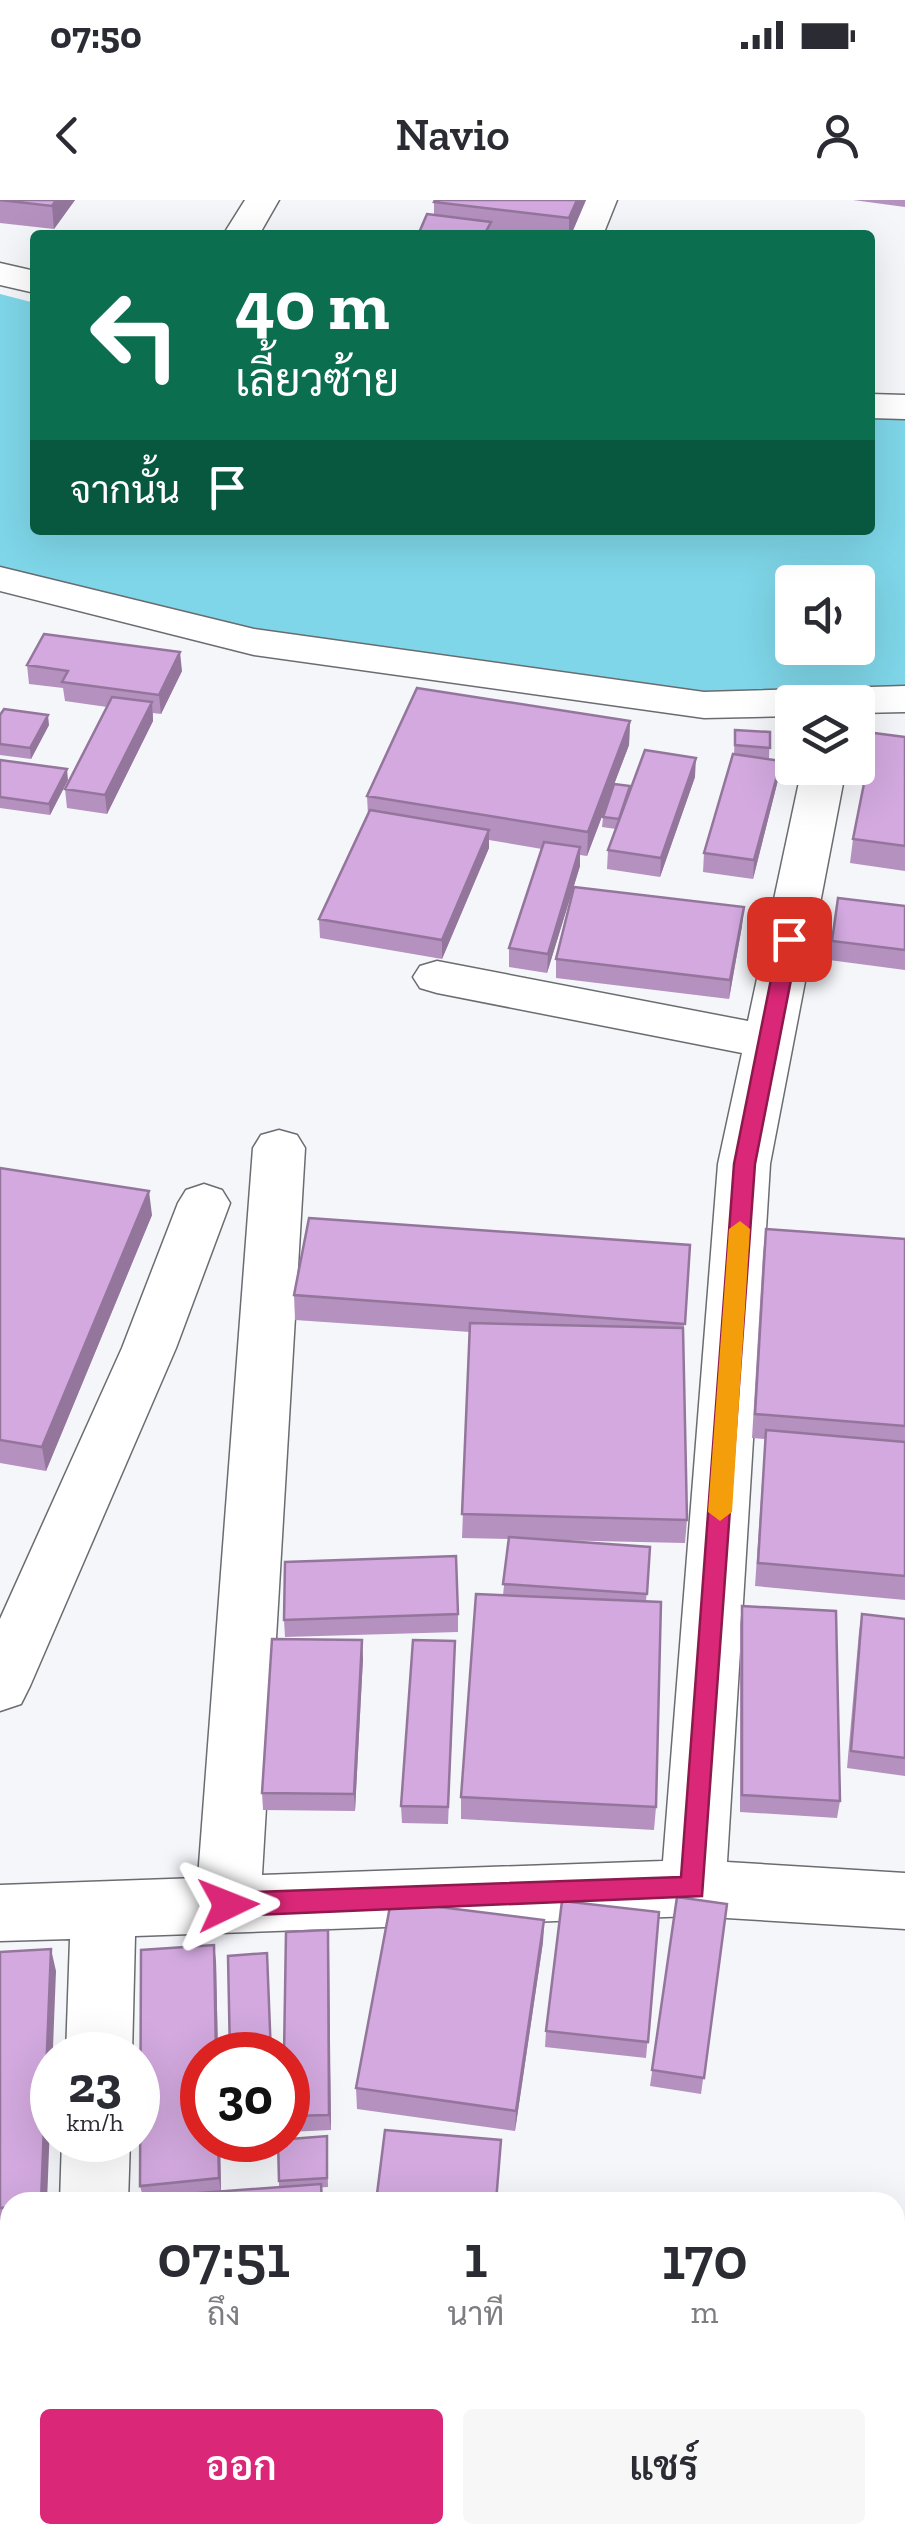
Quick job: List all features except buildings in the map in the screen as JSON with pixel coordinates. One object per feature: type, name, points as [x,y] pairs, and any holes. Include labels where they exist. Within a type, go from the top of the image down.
[{"type":"street","points":[[244,230],[262,200]]},
{"type":"street","points":[[587,230],[600,200]]},
{"type":"street","points":[[0,274],[30,281]]},
{"type":"street","points":[[0,579],[254,642],[704,705],[775,703]]},
{"type":"street","points":[[875,700],[905,699]]},
{"type":"street","points":[[693,1888],[744,1164],[821,785]]},
{"type":"street","points":[[437,976],[768,1042]]},
{"type":"street","points":[[228,1905],[279,1148]]},
{"type":"street","points":[[0,1686],[149,1348],[204,1203]]},
{"type":"street","points":[[0,1912],[104,1912],[693,1888],[905,1901]]},
{"type":"street","points":[[100,2032],[104,1912]]},
{"type":"street","points":[[94,2192],[95,2162]]},
{"type":"water","points":[[0,294],[30,302],[30,535],[875,535],[875,414],[905,413],[905,689],[875,690],[875,685],[775,685],[775,693],[729,695],[260,634],[0,568]]},
{"type":"slow traffic","points":[[720,1512],[740,1229]]},
{"type":"route","points":[[228,1905],[693,1888],[744,1164],[789,939]]}]
